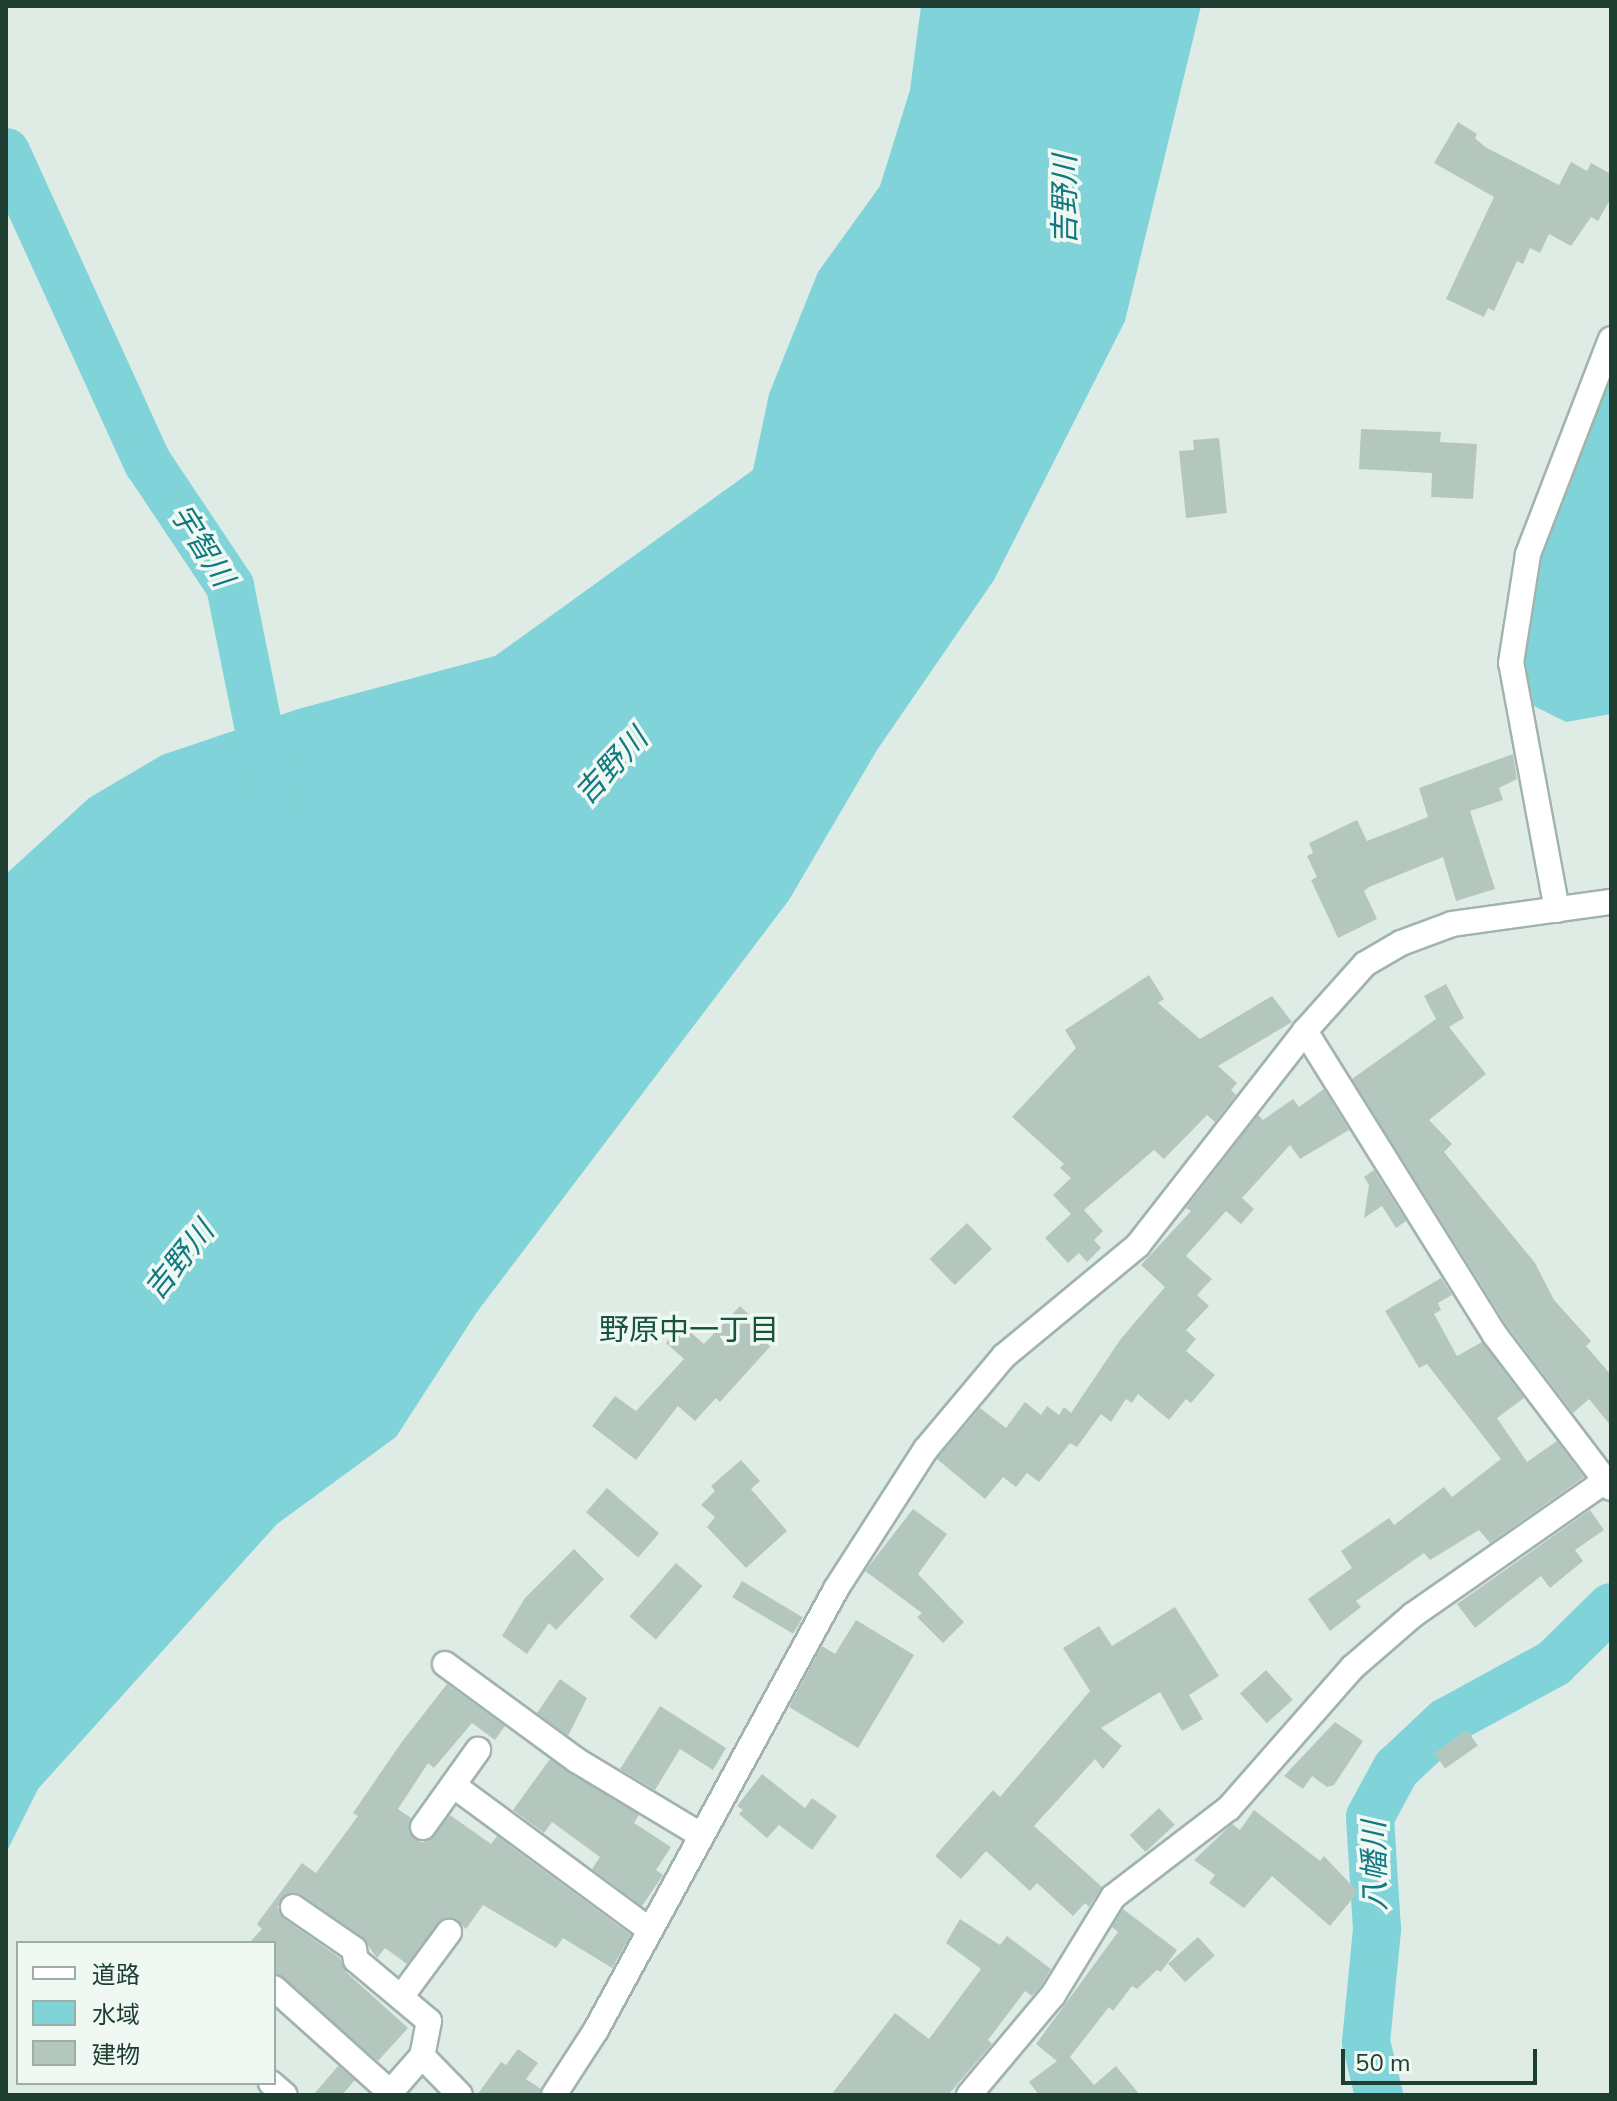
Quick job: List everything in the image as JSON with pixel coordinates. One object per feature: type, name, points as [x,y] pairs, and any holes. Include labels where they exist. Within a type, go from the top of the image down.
[{"type":"street","points":[[1557,910],[1511,663],[1528,554],[1611,339]]},
{"type":"street","points":[[554,2095],[650,1930],[699,1834],[836,1589],[926,1449],[1004,1356],[1138,1245],[1305,1031],[1365,964],[1401,943],[1452,924],[1611,902]]},
{"type":"street","points":[[969,2095],[1053,1995],[1113,1897],[1229,1808],[1353,1667],[1413,1615],[1609,1482],[1495,1335],[1305,1031]]},
{"type":"street","points":[[445,1664],[576,1760],[699,1834]]},
{"type":"street","points":[[423,1827],[478,1750]]},
{"type":"street","points":[[453,1785],[650,1930]]},
{"type":"street","points":[[276,1990],[390,2094],[422,2056],[429,2021],[356,1960],[354,1949],[314,1917],[293,1907]]},
{"type":"street","points":[[401,1997],[449,1932]]},
{"type":"street","points":[[422,2056],[460,2095]]},
{"type":"water","name":"吉野川","points":[[921,6],[1201,6],[1125,321],[994,580],[877,750],[789,900],[477,1312],[396,1437],[277,1524],[38,1789],[6,1853],[6,874],[89,798],[162,755],[298,709],[495,656],[753,470],[769,394],[818,272],[880,186],[910,90]]},
{"type":"water","points":[[1611,375],[1611,714],[1566,722],[1532,705],[1523,682],[1528,623],[1545,543]]},
{"type":"building","points":[[1458,122],[1477,134],[1475,138],[1485,147],[1559,185],[1571,162],[1587,171],[1591,163],[1611,174],[1611,198],[1598,221],[1591,217],[1571,246],[1549,234],[1540,253],[1530,248],[1523,264],[1517,261],[1494,311],[1488,308],[1484,317],[1446,299],[1494,197],[1434,163]]},
{"type":"building","points":[[1361,429],[1441,432],[1440,442],[1477,444],[1473,499],[1431,497],[1432,473],[1359,469]]},
{"type":"building","points":[[1219,438],[1227,513],[1186,518],[1179,451],[1194,450],[1193,440]]},
{"type":"building","points":[[1513,754],[1517,779],[1499,788],[1503,800],[1470,811],[1495,889],[1456,901],[1443,857],[1369,887],[1364,891],[1377,919],[1338,938],[1311,880],[1317,877],[1307,856],[1313,853],[1309,843],[1357,820],[1367,841],[1428,817],[1419,788]]},
{"type":"building","points":[[1149,975],[1164,999],[1158,1003],[1200,1039],[1272,996],[1292,1022],[1218,1066],[1237,1083],[1231,1090],[1236,1095],[1215,1122],[1207,1115],[1164,1159],[1154,1150],[1084,1210],[1103,1231],[1094,1240],[1101,1248],[1087,1262],[1079,1253],[1068,1263],[1045,1238],[1071,1214],[1053,1195],[1071,1178],[1060,1168],[1064,1164],[1012,1117],[1076,1048],[1065,1030]]},
{"type":"building","points":[[1446,984],[1464,1018],[1449,1027],[1486,1074],[1429,1120],[1452,1144],[1444,1152],[1535,1263],[1554,1300],[1591,1341],[1586,1346],[1611,1375],[1611,1426],[1589,1399],[1573,1413],[1507,1326],[1352,1079],[1436,1019],[1424,996]]},
{"type":"building","points":[[1324,1089],[1349,1130],[1300,1159],[1290,1145],[1242,1198],[1254,1209],[1241,1224],[1226,1211],[1186,1256],[1212,1279],[1197,1295],[1209,1306],[1186,1330],[1196,1339],[1186,1351],[1215,1375],[1191,1403],[1186,1399],[1169,1420],[1138,1394],[1132,1403],[1126,1399],[1111,1422],[1101,1414],[1077,1447],[1070,1443],[1039,1482],[1027,1473],[1016,1487],[1003,1477],[985,1499],[937,1459],[980,1408],[1006,1428],[1025,1402],[1041,1415],[1047,1406],[1059,1415],[1064,1407],[1071,1413],[1120,1340],[1165,1287],[1141,1265],[1191,1211],[1186,1208],[1258,1115],[1263,1120],[1293,1099],[1299,1107]]},
{"type":"building","points":[[1374,1170],[1406,1221],[1396,1228],[1382,1206],[1364,1218],[1369,1185],[1364,1177]]},
{"type":"building","points":[[967,1223],[992,1249],[955,1285],[930,1259]]},
{"type":"building","points":[[1441,1278],[1452,1295],[1438,1303],[1441,1310],[1434,1314],[1457,1356],[1482,1342],[1524,1398],[1497,1418],[1527,1462],[1557,1441],[1584,1477],[1490,1543],[1479,1530],[1430,1560],[1424,1553],[1356,1601],[1361,1607],[1330,1631],[1308,1599],[1352,1568],[1341,1551],[1389,1518],[1394,1525],[1444,1487],[1452,1497],[1501,1459],[1427,1364],[1419,1368],[1385,1311]]},
{"type":"building","points":[[740,1306],[776,1340],[720,1402],[716,1398],[695,1421],[678,1406],[636,1460],[592,1426],[615,1396],[636,1411],[684,1359],[666,1343],[682,1325],[704,1344]]},
{"type":"building","points":[[741,1460],[760,1481],[751,1489],[787,1531],[746,1568],[707,1527],[715,1517],[701,1505],[715,1491],[711,1486]]},
{"type":"building","points":[[607,1488],[659,1533],[638,1557],[586,1512]]},
{"type":"building","points":[[913,1509],[947,1534],[918,1574],[964,1622],[943,1643],[917,1617],[922,1613],[865,1571]]},
{"type":"building","points":[[1590,1510],[1604,1530],[1575,1550],[1583,1561],[1550,1588],[1541,1576],[1475,1628],[1457,1604]]},
{"type":"building","points":[[574,1549],[604,1579],[556,1630],[549,1623],[527,1654],[502,1636],[525,1598]]},
{"type":"building","points":[[676,1563],[702,1586],[656,1640],[629,1617]]},
{"type":"building","points":[[742,1581],[803,1618],[793,1634],[732,1597]]},
{"type":"building","points":[[1175,1607],[1219,1676],[1189,1695],[1203,1719],[1182,1731],[1160,1692],[1101,1728],[1122,1746],[1103,1769],[1095,1759],[1034,1826],[1102,1887],[1089,1907],[1085,1903],[1073,1916],[1037,1883],[1030,1891],[986,1851],[961,1879],[935,1856],[993,1790],[1000,1797],[1090,1691],[1063,1648],[1099,1626],[1112,1646]]},
{"type":"building","points":[[856,1620],[914,1655],[858,1748],[789,1707],[822,1646],[835,1654]]},
{"type":"building","points":[[1266,1670],[1293,1700],[1267,1723],[1240,1693]]},
{"type":"building","points":[[560,1679],[587,1698],[568,1736],[537,1713]]},
{"type":"building","points":[[447,1684],[505,1726],[495,1740],[472,1723],[434,1768],[428,1763],[398,1809],[411,1818],[410,1834],[421,1842],[430,1840],[450,1815],[491,1844],[497,1836],[631,1935],[612,1968],[563,1938],[556,1948],[483,1905],[466,1929],[457,1920],[442,1919],[407,1964],[385,1948],[377,1958],[362,1937],[302,1895],[286,1894],[278,1907],[284,1919],[340,1958],[346,1972],[408,2028],[378,2061],[276,1975],[276,1941],[251,1941],[262,1929],[257,1924],[302,1863],[316,1873],[358,1816],[353,1813],[401,1743]]},
{"type":"building","points":[[660,1706],[726,1748],[713,1770],[680,1749],[655,1790],[620,1769]]},
{"type":"building","points":[[1335,1722],[1363,1741],[1334,1785],[1327,1787],[1312,1776],[1303,1789],[1284,1776]]},
{"type":"building","points":[[1467,1730],[1478,1746],[1445,1769],[1434,1753]]},
{"type":"building","points":[[550,1759],[639,1815],[634,1823],[671,1847],[656,1870],[663,1875],[642,1906],[592,1869],[600,1857],[552,1822],[544,1833],[513,1810]]},
{"type":"building","points":[[762,1774],[805,1808],[812,1798],[837,1816],[812,1850],[779,1825],[767,1838],[739,1814],[743,1810],[737,1806]]},
{"type":"building","points":[[1159,1808],[1175,1825],[1145,1852],[1130,1835]]},
{"type":"building","points":[[1254,1810],[1320,1861],[1324,1856],[1358,1892],[1330,1926],[1272,1876],[1244,1908],[1209,1883],[1215,1875],[1194,1860],[1232,1824],[1240,1830]]},
{"type":"building","points":[[1123,1909],[1177,1950],[1161,1972],[1157,1970],[1137,1989],[1132,1986],[1113,2011],[1109,2007],[1070,2057],[1094,2085],[1116,2066],[1140,2095],[1039,2095],[1029,2082],[1057,2061],[1036,2044],[1118,1932],[1112,1927]]},
{"type":"building","points":[[960,1919],[1000,1945],[1007,1936],[1051,1969],[1041,1986],[1032,1996],[1025,1991],[988,2040],[992,2044],[948,2095],[831,2095],[895,2013],[929,2039],[981,1969],[946,1943]]},
{"type":"building","points":[[1198,1937],[1215,1956],[1185,1982],[1168,1964]]},
{"type":"building","points":[[518,2049],[538,2063],[526,2079],[541,2089],[539,2095],[477,2095],[501,2062],[506,2065]]},
{"type":"building","points":[[338,2066],[355,2080],[342,2095],[313,2095]]},
{"type":"waterway","name":"宇智川","points":[[6,152],[148,463],[230,586],[270,785]]},
{"type":"waterway","name":"八幡川","points":[[1379,2095],[1366,2042],[1377,1929],[1370,1817],[1396,1769],[1446,1722],[1554,1663],[1611,1607]]},
{"type":"district","name":"野原中一丁目","points":[[689,1331]]}]
